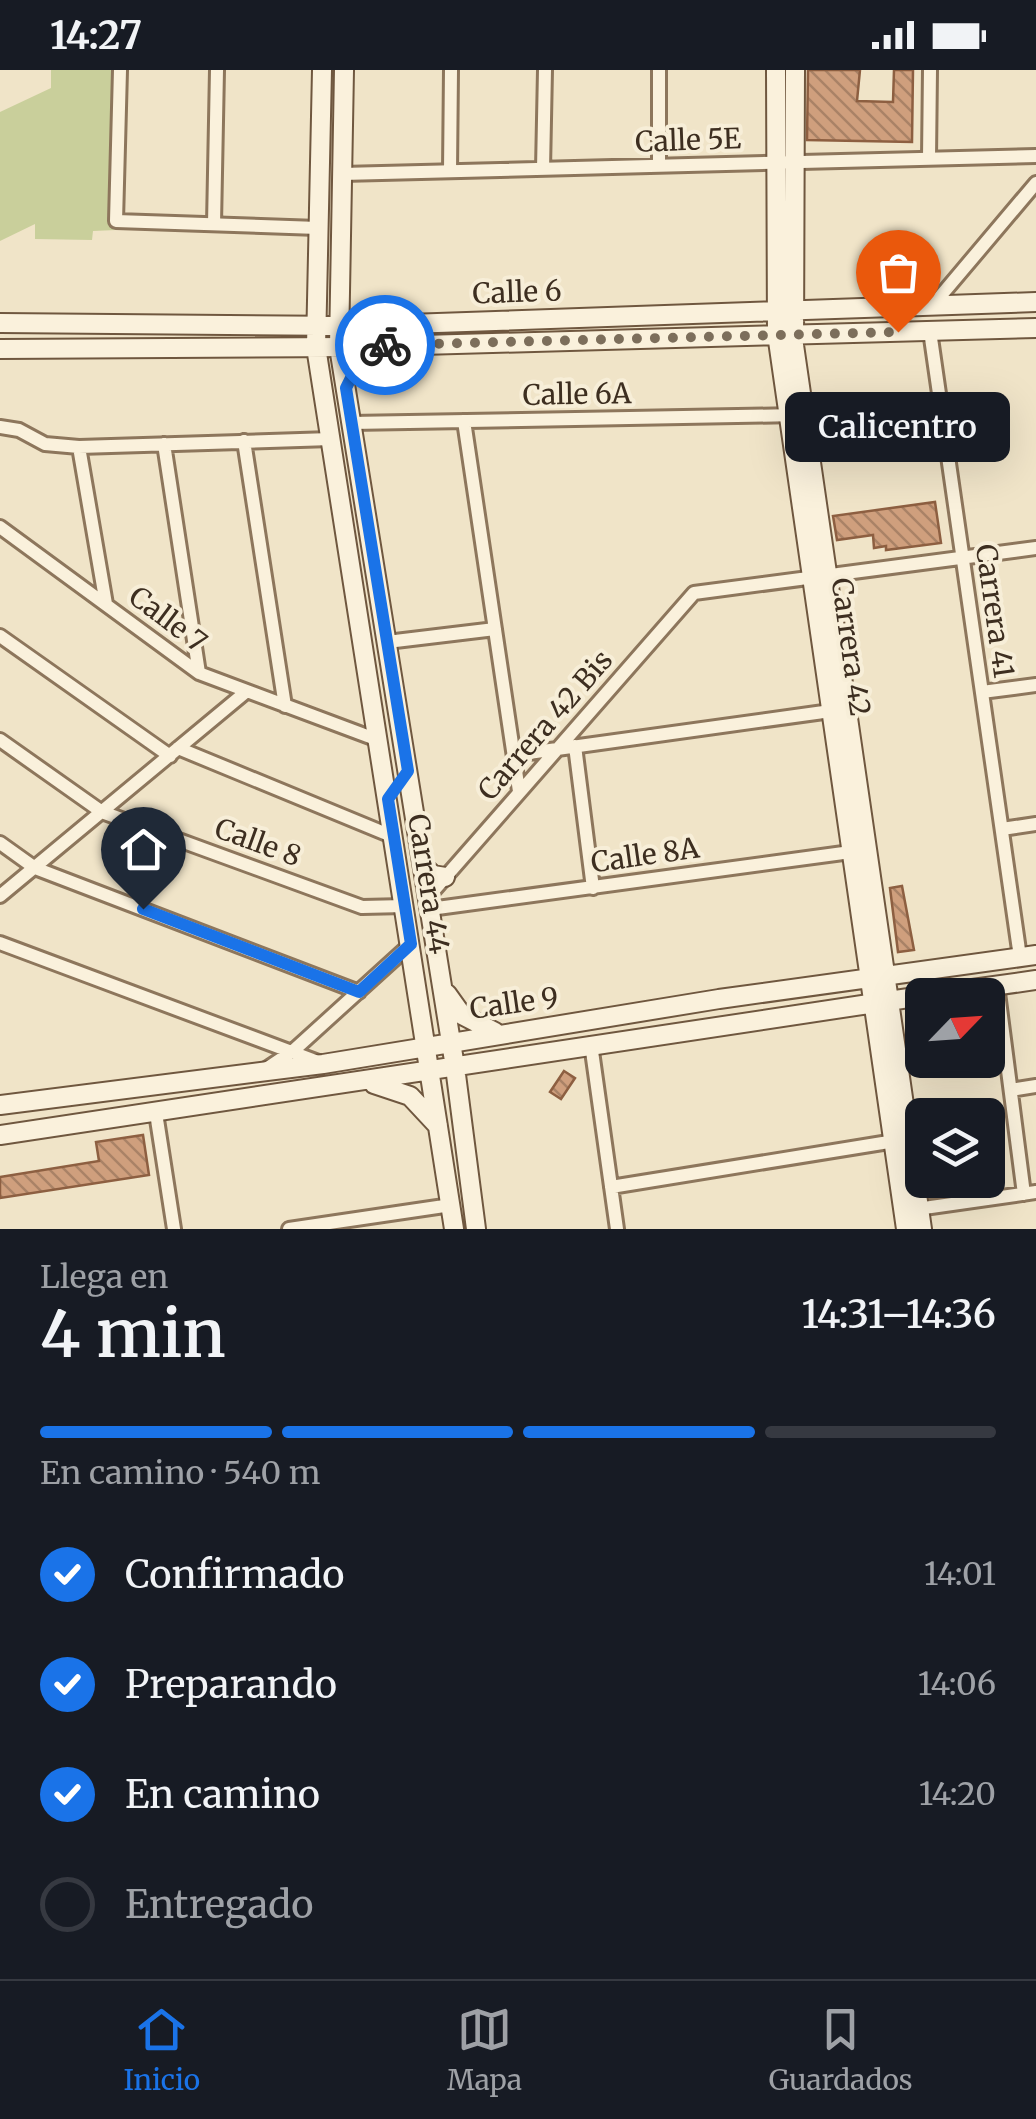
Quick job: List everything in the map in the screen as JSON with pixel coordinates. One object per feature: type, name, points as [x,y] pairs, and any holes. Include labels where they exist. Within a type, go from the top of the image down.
[{"type":"main road","name":"Carrera 44","points":[[322,70],[316,347],[454,1229]]},
{"type":"main road","name":"Carrera 44","points":[[344,70],[339,347],[451,1040],[476,1229]]},
{"type":"main road","name":"Carrera 42","points":[[776,70],[775,162],[785,334],[879,978],[909,1216],[922,1229]]},
{"type":"main road","name":"Carrera 42","points":[[784,309],[795,162],[795,70]]},
{"type":"main road","points":[[280,326],[304,313],[318,297]]},
{"type":"main road","name":"Calle 6","points":[[0,322],[339,326],[1036,302]]},
{"type":"main road","points":[[890,306],[936,330],[991,304]]},
{"type":"main road","name":"Calle 6","points":[[0,348],[339,347],[1036,328]]},
{"type":"main road","points":[[346,388],[358,364],[385,346]]},
{"type":"main road","points":[[356,596],[362,600],[369,634],[387,642]]},
{"type":"main road","points":[[388,799],[408,771]]},
{"type":"main road","points":[[423,866],[432,875],[445,877]]},
{"type":"main road","name":"Calle 9","points":[[2,1105],[323,1064],[451,1040],[1028,956]]},
{"type":"main road","points":[[441,978],[462,1015],[500,1033]]},
{"type":"main road","name":"Calle 9","points":[[1005,985],[1036,980]]},
{"type":"main road","name":"Calle 9","points":[[0,1135],[364,1084],[590,1044],[905,998]]},
{"type":"main road","points":[[719,999],[761,1019]]},
{"type":"main road","points":[[663,1033],[696,1003]]},
{"type":"main road","points":[[364,1084],[394,1088],[410,1096],[439,1128]]},
{"type":"main road","points":[[2,1105],[33,1130]]},
{"type":"street","points":[[120,70],[116,222],[318,228]]},
{"type":"street","points":[[214,224],[217,70]]},
{"type":"street","points":[[450,172],[451,70]]},
{"type":"street","points":[[543,169],[544,70]]},
{"type":"street","points":[[659,70],[659,166]]},
{"type":"street","points":[[928,158],[930,70]]},
{"type":"street","name":"Calle 5E","points":[[342,174],[1036,156]]},
{"type":"street","points":[[933,306],[1036,183]]},
{"type":"street","name":"Carrera 41","points":[[936,330],[962,557],[1002,829],[1028,956]]},
{"type":"street","name":"Calle 6A","points":[[352,423],[797,415]]},
{"type":"street","points":[[464,421],[519,792]]},
{"type":"street","points":[[0,427],[18,430],[45,444],[80,447],[331,439]]},
{"type":"street","points":[[244,442],[285,706]]},
{"type":"street","points":[[164,444],[198,674]]},
{"type":"street","points":[[80,447],[106,604]]},
{"type":"street","name":"Calle 7","points":[[0,527],[198,674],[378,740]]},
{"type":"street","points":[[820,575],[1036,548]]},
{"type":"street","name":"Carrera 42 Bis","points":[[429,903],[445,877],[694,593],[820,575]]},
{"type":"street","points":[[387,642],[495,629]]},
{"type":"street","points":[[0,636],[174,752],[394,837]]},
{"type":"street","points":[[982,692],[1036,685]]},
{"type":"street","points":[[0,896],[247,691]]},
{"type":"street","points":[[514,755],[840,710]]},
{"type":"street","name":"Calle 8","points":[[0,740],[102,812],[362,906],[405,906]]},
{"type":"street","points":[[575,746],[593,888]]},
{"type":"street","points":[[1002,829],[1036,824]]},
{"type":"street","points":[[0,843],[35,868],[359,992]]},
{"type":"street","name":"Calle 8A","points":[[429,903],[593,888],[860,850]]},
{"type":"street","points":[[0,942],[323,1064]]},
{"type":"street","points":[[263,1071],[294,1051],[411,944]]},
{"type":"street","points":[[590,1044],[618,1229]]},
{"type":"street","points":[[909,1216],[1030,1193],[1005,1050]]},
{"type":"street","points":[[1010,1090],[1036,1086]]},
{"type":"street","points":[[156,1113],[174,1229]]},
{"type":"street","points":[[611,1187],[901,1140]]},
{"type":"street","points":[[289,1229],[451,1206]]},
{"type":"green space","points":[[51,70],[120,70],[116,230],[93,231],[92,240],[35,239],[35,224],[0,241],[0,112],[51,88]]},
{"type":"building","points":[[808,70],[860,70],[857,101],[893,102],[894,70],[913,70],[912,142],[807,140]]},
{"type":"building","points":[[935,502],[941,543],[886,550],[886,546],[874,548],[873,535],[837,540],[833,516]]},
{"type":"building","points":[[902,886],[914,950],[898,952],[890,888]]},
{"type":"building","points":[[564,1071],[575,1078],[561,1099],[550,1092]]},
{"type":"building","points":[[143,1135],[149,1175],[0,1198],[0,1177],[99,1161],[96,1142]]},
{"type":"way so far","points":[[385,345],[898,332]]},
{"type":"place","name":"Calicentro","points":[[898,332]]},
{"type":"route","points":[[143,909],[359,992],[411,944],[388,799],[408,771],[346,388],[358,364],[385,345]]}]
